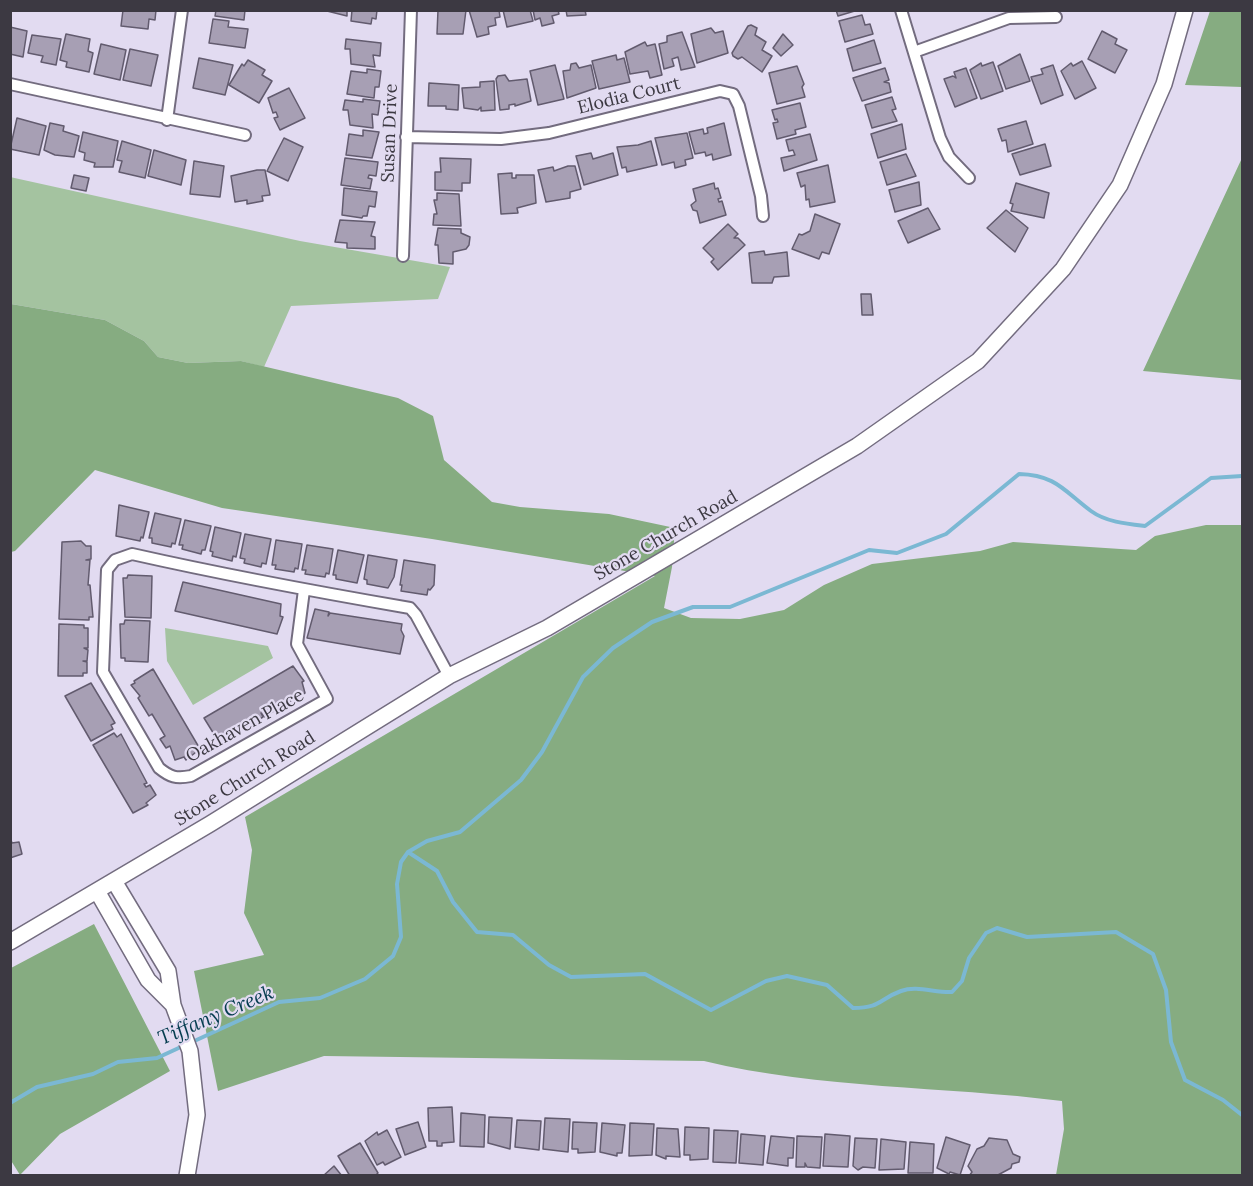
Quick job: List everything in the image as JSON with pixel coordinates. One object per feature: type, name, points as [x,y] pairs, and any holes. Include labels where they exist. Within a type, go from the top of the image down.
[{"type":"main road","name":"Stone Church Road","points":[[10,942],[449,676],[547,628],[857,446],[978,361],[1063,270],[1120,185],[1164,84],[1185,10]]},
{"type":"main road","points":[[114,881],[168,971],[173,1005],[190,1051],[196,1094],[196,1132],[187,1176]]},
{"type":"main road","points":[[97,891],[148,980],[173,1005]]},
{"type":"street","points":[[167,120],[183,10]]},
{"type":"street","name":"Susan Drive","points":[[403,256],[411,10]]},
{"type":"street","points":[[901,10],[949,157],[969,178]]},
{"type":"street","points":[[914,52],[1009,18],[1056,17]]},
{"type":"street","points":[[10,84],[167,120],[245,135]]},
{"type":"street","name":"Elodia Court","points":[[406,136],[501,139],[549,133],[720,91],[732,94],[739,106],[761,196],[763,216]]},
{"type":"street","name":"Oakhaven Place","points":[[304,590],[297,644],[327,699],[191,776],[177,779],[169,776],[159,768],[104,672],[107,570],[115,560],[132,554],[304,590],[410,608],[449,676]]},
{"type":"green space","points":[[1210,11],[1242,11],[1242,87],[1185,85]]},
{"type":"green space","points":[[1242,158],[1242,380],[1143,371]]},
{"type":"green space","points":[[10,177],[300,241],[450,267],[438,299],[291,306],[264,367],[241,361],[188,363],[158,357],[144,341],[105,320],[11,304]]},
{"type":"green space","points":[[11,304],[105,320],[144,341],[158,357],[188,363],[241,361],[398,398],[433,416],[444,460],[492,502],[520,507],[609,514],[675,528],[672,567],[664,608],[691,618],[740,619],[784,610],[824,585],[872,564],[980,551],[1013,542],[1136,550],[1155,536],[1206,525],[1242,525],[1242,1175],[1056,1175],[1064,1129],[1062,1101],[837,1082],[748,1070],[704,1061],[324,1056],[218,1091],[194,971],[264,955],[244,913],[252,850],[245,817],[655,576],[432,539],[222,508],[95,470],[15,551],[11,552]]},
{"type":"green space","points":[[165,628],[268,646],[273,658],[193,705],[167,661]]},
{"type":"green space","points":[[94,924],[170,1071],[60,1134],[20,1175],[10,1159],[11,968]]},
{"type":"building","points":[[123,10],[156,10],[155,20],[149,19],[148,29],[121,26]]},
{"type":"building","points":[[216,10],[245,10],[244,20],[215,16]]},
{"type":"building","points":[[323,10],[347,10],[347,16]]},
{"type":"building","points":[[352,10],[377,10],[376,19],[372,18],[371,24],[351,21]]},
{"type":"building","points":[[438,10],[466,10],[463,34],[437,34]]},
{"type":"building","points":[[469,10],[499,10],[500,17],[495,18],[496,25],[488,27],[489,34],[477,37]]},
{"type":"building","points":[[503,10],[530,10],[533,21],[507,27]]},
{"type":"building","points":[[533,10],[558,10],[559,14],[552,16],[554,23],[542,26],[540,18],[535,20]]},
{"type":"building","points":[[566,10],[585,10],[586,15],[567,16]]},
{"type":"building","points":[[836,10],[858,10],[838,16]]},
{"type":"building","points":[[862,15],[865,25],[870,24],[873,34],[845,42],[839,21]]},
{"type":"building","points":[[213,19],[229,21],[228,27],[248,29],[245,48],[209,43]]},
{"type":"building","points":[[748,26],[757,28],[755,35],[766,42],[762,50],[772,56],[762,72],[742,57],[738,59],[733,56],[732,53]]},
{"type":"building","points":[[10,27],[27,31],[23,57],[10,54]]},
{"type":"building","points":[[711,28],[715,33],[723,31],[728,53],[697,63],[691,34]]},
{"type":"building","points":[[1102,31],[1117,39],[1115,44],[1127,50],[1115,73],[1088,59]]},
{"type":"building","points":[[682,32],[695,67],[681,70],[678,57],[672,59],[674,66],[664,69],[659,44],[667,42],[667,36]]},
{"type":"building","points":[[66,34],[90,39],[88,51],[93,53],[89,72],[66,67],[67,62],[60,60]]},
{"type":"building","points":[[783,34],[793,45],[781,56],[773,48]]},
{"type":"building","points":[[32,35],[61,39],[56,65],[41,62],[43,56],[28,53]]},
{"type":"building","points":[[346,39],[381,43],[380,56],[373,55],[375,67],[351,64],[350,49],[345,49]]},
{"type":"building","points":[[874,40],[881,63],[853,71],[847,49]]},
{"type":"building","points":[[645,42],[647,46],[655,44],[662,75],[650,78],[648,71],[630,74],[625,52]]},
{"type":"building","points":[[101,44],[126,50],[120,80],[94,74]]},
{"type":"building","points":[[130,49],[158,55],[151,86],[123,80]]},
{"type":"building","points":[[1020,54],[1030,81],[1006,89],[998,66]]},
{"type":"building","points":[[616,55],[617,60],[624,58],[630,82],[599,89],[592,61]]},
{"type":"building","points":[[199,58],[233,65],[225,95],[193,88]]},
{"type":"building","points":[[248,60],[265,70],[262,75],[272,81],[259,103],[229,85],[242,64],[244,66]]},
{"type":"building","points":[[1082,61],[1096,88],[1075,99],[1061,71],[1071,63],[1073,66]]},
{"type":"building","points":[[993,62],[1003,91],[981,99],[970,70],[981,63],[982,66]]},
{"type":"building","points":[[576,63],[579,68],[591,65],[596,88],[567,98],[563,71],[570,70],[571,64]]},
{"type":"building","points":[[555,65],[564,99],[538,105],[530,71]]},
{"type":"building","points":[[1053,65],[1063,95],[1041,104],[1031,77],[1043,74],[1041,69]]},
{"type":"building","points":[[797,66],[804,84],[802,87],[805,97],[777,104],[769,73]]},
{"type":"building","points":[[885,68],[889,80],[884,82],[889,83],[891,92],[862,101],[853,78]]},
{"type":"building","points":[[966,68],[977,98],[955,107],[944,79],[953,76],[956,78],[954,72]]},
{"type":"building","points":[[367,69],[381,71],[379,87],[375,87],[374,98],[347,94],[351,71],[367,73]]},
{"type":"building","points":[[505,75],[509,81],[527,79],[531,101],[515,106],[515,104],[509,105],[509,109],[500,110],[496,79],[498,76]]},
{"type":"building","points":[[494,81],[495,110],[481,111],[481,107],[478,110],[464,108],[462,88],[480,87],[480,82]]},
{"type":"building","points":[[429,83],[459,85],[458,110],[446,109],[446,106],[428,106]]},
{"type":"building","points":[[289,88],[305,118],[280,130],[274,118],[278,117],[276,112],[273,113],[268,98]]},
{"type":"building","points":[[892,97],[896,109],[892,110],[897,121],[872,128],[865,105]]},
{"type":"building","points":[[363,99],[380,101],[378,115],[372,114],[373,128],[350,125],[348,110],[343,110],[345,100],[363,102]]},
{"type":"building","points":[[800,103],[806,127],[795,130],[796,134],[777,139],[773,123],[778,122],[772,110]]},
{"type":"building","points":[[17,118],[46,126],[39,155],[10,149]]},
{"type":"building","points":[[1026,121],[1033,144],[1008,152],[1006,140],[1002,141],[998,129]]},
{"type":"building","points":[[50,123],[64,126],[63,131],[79,136],[74,157],[55,155],[44,150]]},
{"type":"building","points":[[724,123],[731,155],[713,160],[712,154],[706,156],[705,152],[695,154],[689,132],[703,129],[704,134],[708,133],[707,128]]},
{"type":"building","points":[[902,124],[906,149],[878,158],[871,134]]},
{"type":"building","points":[[363,130],[379,132],[372,158],[346,155],[349,134],[363,136]]},
{"type":"building","points":[[83,132],[118,141],[113,167],[94,167],[95,163],[84,160],[85,153],[79,151]]},
{"type":"building","points":[[687,133],[693,158],[685,160],[686,165],[675,168],[674,162],[662,165],[655,138]]},
{"type":"building","points":[[810,134],[817,160],[784,171],[781,158],[795,155],[793,150],[789,151],[786,140]]},
{"type":"building","points":[[284,138],[303,147],[288,181],[267,171]]},
{"type":"building","points":[[122,141],[151,150],[145,178],[119,172],[122,161],[117,160]]},
{"type":"building","points":[[651,141],[657,165],[627,172],[626,167],[622,168],[617,147]]},
{"type":"building","points":[[1045,144],[1051,166],[1020,175],[1012,154]]},
{"type":"building","points":[[154,150],[186,160],[181,185],[148,176]]},
{"type":"building","points":[[591,153],[593,159],[613,153],[618,175],[584,185],[576,156]]},
{"type":"building","points":[[906,154],[916,176],[887,185],[880,162]]},
{"type":"building","points":[[345,158],[378,162],[376,176],[369,175],[368,178],[372,179],[370,189],[341,185]]},
{"type":"building","points":[[440,158],[471,159],[470,183],[462,183],[462,191],[435,190],[435,172],[441,172]]},
{"type":"building","points":[[194,161],[224,166],[220,197],[190,194]]},
{"type":"building","points":[[828,165],[835,202],[810,207],[809,199],[806,200],[805,185],[801,187],[797,173]]},
{"type":"building","points":[[575,166],[581,189],[570,192],[570,198],[546,202],[538,170],[553,167],[554,171]]},
{"type":"building","points":[[265,170],[270,195],[262,196],[263,201],[247,204],[247,200],[235,202],[231,176]]},
{"type":"building","points":[[512,173],[512,178],[516,178],[516,175],[534,175],[536,203],[517,208],[518,213],[501,214],[498,174]]},
{"type":"building","points":[[74,175],[89,178],[86,191],[71,188]]},
{"type":"building","points":[[919,182],[921,205],[895,212],[889,190]]},
{"type":"building","points":[[714,183],[721,198],[718,199],[719,202],[722,201],[726,215],[700,223],[697,211],[693,210],[691,205],[696,201],[693,189]]},
{"type":"building","points":[[1016,183],[1049,193],[1044,218],[1011,211],[1013,204],[1010,203]]},
{"type":"building","points":[[344,188],[377,192],[375,207],[369,206],[367,216],[362,218],[342,215]]},
{"type":"building","points":[[437,193],[459,194],[461,226],[433,225],[434,214],[437,214],[434,200],[437,200]]},
{"type":"building","points":[[928,208],[940,229],[908,243],[898,221]]},
{"type":"building","points":[[1006,210],[1028,228],[1015,252],[987,228]]},
{"type":"building","points":[[815,214],[840,224],[829,254],[822,252],[819,259],[792,249],[799,234],[810,231]]},
{"type":"building","points":[[340,220],[375,222],[371,236],[375,237],[375,249],[347,248],[347,243],[335,242]]},
{"type":"building","points":[[728,224],[738,234],[734,238],[738,238],[745,245],[718,270],[711,262],[714,259],[703,248]]},
{"type":"building","points":[[438,228],[461,229],[461,233],[470,237],[466,249],[453,252],[453,264],[439,263],[438,245],[435,245]]},
{"type":"building","points":[[764,251],[765,255],[787,252],[789,276],[774,277],[772,283],[752,283],[749,253]]},
{"type":"building","points":[[861,294],[871,294],[873,315],[862,315]]},
{"type":"building","points":[[119,505],[149,512],[143,538],[141,537],[140,541],[116,536]]},
{"type":"building","points":[[155,513],[181,519],[175,544],[172,543],[171,547],[152,543],[152,538],[149,538]]},
{"type":"building","points":[[185,520],[211,526],[205,550],[202,550],[201,554],[182,549],[183,545],[179,545]]},
{"type":"building","points":[[215,527],[241,533],[236,557],[233,556],[232,561],[212,556],[213,552],[210,551]]},
{"type":"building","points":[[245,534],[271,539],[266,564],[262,563],[261,567],[244,563],[245,559],[240,558]]},
{"type":"building","points":[[276,540],[302,544],[298,569],[295,568],[294,572],[275,569],[276,565],[272,565]]},
{"type":"building","points":[[81,541],[86,546],[91,546],[91,559],[86,560],[90,560],[88,585],[90,585],[93,617],[89,617],[89,620],[59,619],[62,542]]},
{"type":"building","points":[[307,545],[333,549],[329,574],[326,573],[325,577],[305,574],[306,570],[302,570]]},
{"type":"building","points":[[338,550],[364,555],[357,583],[336,579],[336,575],[333,575]]},
{"type":"building","points":[[368,555],[397,560],[394,577],[388,588],[367,584],[367,580],[364,579]]},
{"type":"building","points":[[404,560],[435,565],[434,585],[430,590],[428,589],[427,595],[401,591]]},
{"type":"building","points":[[128,575],[152,576],[151,618],[125,617],[123,578],[127,578]]},
{"type":"building","points":[[183,582],[281,604],[280,616],[283,617],[277,634],[175,611]]},
{"type":"building","points":[[315,609],[329,612],[328,616],[330,613],[402,624],[401,630],[404,636],[400,654],[307,638]]},
{"type":"building","points":[[125,620],[150,621],[148,662],[125,661],[125,658],[121,658],[120,624],[124,624]]},
{"type":"building","points":[[59,624],[84,625],[84,628],[88,628],[88,648],[84,648],[88,650],[87,661],[83,661],[87,662],[87,673],[83,673],[83,676],[58,676]]},
{"type":"building","points":[[293,666],[304,681],[302,682],[305,693],[294,699],[292,696],[292,700],[275,710],[271,707],[274,711],[265,717],[261,713],[263,717],[253,723],[251,719],[251,724],[243,729],[241,725],[242,730],[222,742],[220,738],[217,739],[204,718]]},
{"type":"building","points":[[153,669],[200,749],[186,760],[184,757],[175,760],[170,746],[166,748],[160,739],[165,736],[152,714],[149,716],[138,698],[140,696],[131,685]]},
{"type":"building","points":[[91,683],[115,723],[111,725],[113,729],[91,741],[65,696]]},
{"type":"building","points":[[114,733],[117,737],[121,734],[147,783],[144,784],[146,787],[150,785],[156,795],[146,803],[148,805],[133,813],[93,745]]},
{"type":"building","points":[[10,837],[12,843],[19,842],[22,854],[10,858]]},
{"type":"building","points":[[452,1107],[454,1142],[437,1146],[437,1141],[429,1141],[428,1108]]},
{"type":"building","points":[[461,1113],[485,1115],[484,1147],[460,1146]]},
{"type":"building","points":[[489,1117],[512,1118],[510,1149],[488,1143]]},
{"type":"building","points":[[545,1118],[570,1119],[568,1152],[543,1149]]},
{"type":"building","points":[[517,1120],[541,1121],[539,1150],[515,1147]]},
{"type":"building","points":[[418,1122],[426,1147],[405,1155],[396,1129]]},
{"type":"building","points":[[573,1122],[597,1123],[595,1152],[578,1153],[578,1149],[572,1149]]},
{"type":"building","points":[[602,1123],[625,1125],[622,1153],[617,1153],[617,1156],[600,1152]]},
{"type":"building","points":[[630,1123],[654,1124],[652,1155],[629,1156]]},
{"type":"building","points":[[685,1127],[709,1128],[708,1159],[690,1160],[690,1155],[684,1155]]},
{"type":"building","points":[[657,1128],[678,1129],[680,1157],[666,1156],[666,1159],[656,1155]]},
{"type":"building","points":[[387,1130],[401,1157],[385,1165],[383,1162],[377,1165],[365,1141],[377,1132],[378,1135]]},
{"type":"building","points":[[714,1130],[738,1131],[736,1163],[713,1162]]},
{"type":"building","points":[[741,1134],[765,1136],[763,1165],[739,1163]]},
{"type":"building","points":[[825,1134],[850,1136],[848,1167],[823,1166]]},
{"type":"building","points":[[771,1136],[794,1138],[793,1158],[788,1158],[788,1166],[767,1163]]},
{"type":"building","points":[[797,1136],[822,1137],[820,1168],[807,1167],[805,1163],[805,1167],[796,1167]]},
{"type":"building","points":[[946,1137],[970,1145],[960,1175],[950,1172],[949,1174],[937,1168]]},
{"type":"building","points":[[855,1138],[877,1139],[875,1168],[863,1167],[858,1170],[853,1166]]},
{"type":"building","points":[[989,1138],[1007,1140],[1013,1154],[1020,1157],[1019,1162],[1012,1164],[1011,1168],[996,1176],[969,1176],[972,1172],[968,1166],[977,1149],[984,1146]]},
{"type":"building","points":[[881,1139],[906,1142],[904,1169],[879,1170]]},
{"type":"building","points":[[910,1142],[934,1144],[933,1173],[908,1173]]},
{"type":"building","points":[[360,1143],[378,1173],[375,1176],[350,1176],[338,1156]]},
{"type":"building","points":[[334,1166],[342,1176],[323,1176]]},
{"type":"waterway","points":[[190,1043],[279,1002],[320,998],[365,979],[393,956],[401,937],[397,884],[401,862],[408,852],[427,841],[460,832],[521,780],[542,752],[583,677],[613,648],[652,622],[693,607],[730,607],[869,550],[897,553],[946,534],[1019,474],[1042,477],[1059,485],[1103,518],[1145,526],[1211,478],[1242,476]]},
{"type":"waterway","points":[[408,852],[437,871],[453,902],[477,932],[513,935],[549,965],[571,977],[645,974],[711,1010],[766,981],[787,976],[827,985],[853,1008],[875,1005],[907,989],[952,992],[962,981],[969,958],[986,933],[997,928],[1027,937],[1116,932],[1153,954],[1166,990],[1171,1042],[1185,1080],[1223,1100],[1242,1115]]},
{"type":"waterway","name":"Tiffany Creek","points":[[10,1103],[37,1087],[93,1074],[118,1062],[157,1058],[183,1046]]}]
